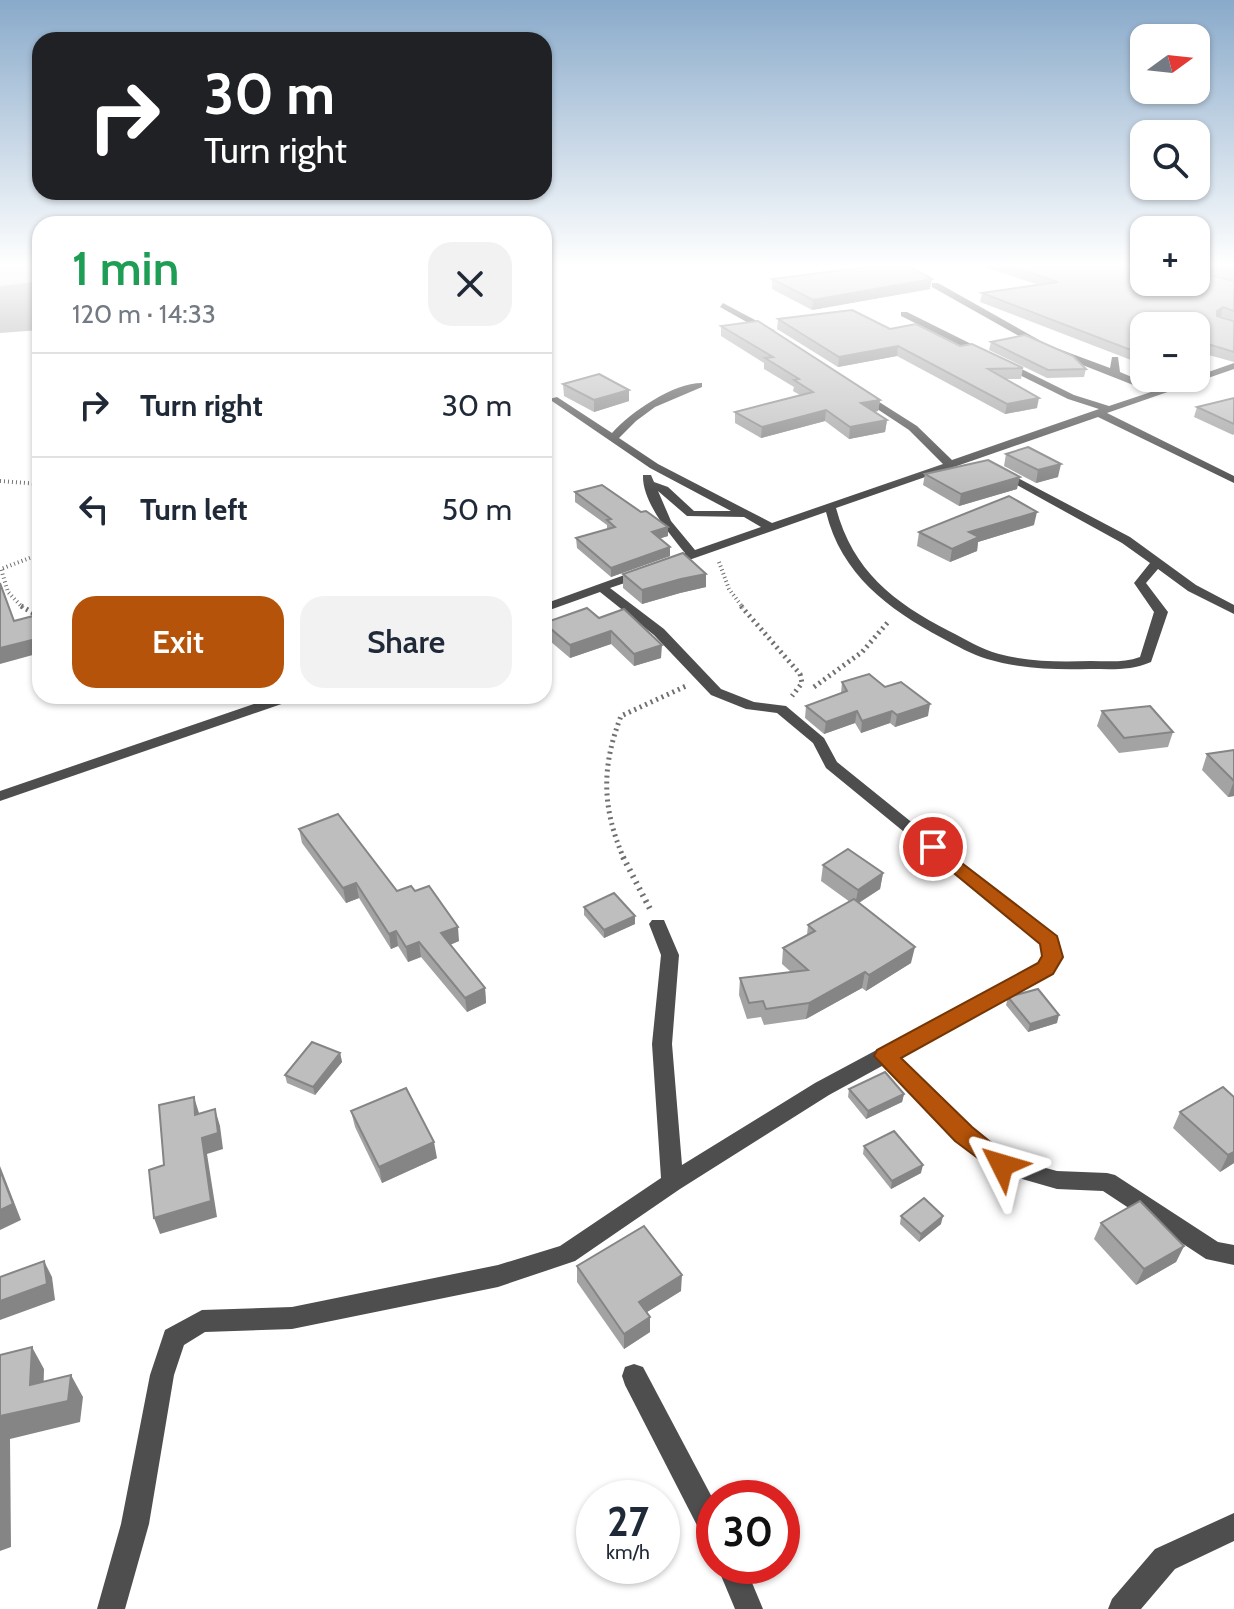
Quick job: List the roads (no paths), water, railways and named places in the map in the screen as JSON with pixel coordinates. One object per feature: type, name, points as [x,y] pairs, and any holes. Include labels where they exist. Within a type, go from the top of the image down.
[{"type":"street","points":[[956,340],[1106,412],[1234,480]]},
{"type":"street","points":[[1033,340],[1130,379]]},
{"type":"street","points":[[1115,359],[1115,373]]},
{"type":"street","points":[[1210,376],[1234,369]]},
{"type":"street","points":[[614,438],[629,419],[645,407],[699,385]]},
{"type":"street","points":[[849,386],[913,428],[951,465]]},
{"type":"street","points":[[552,605],[1160,392]]},
{"type":"street","points":[[554,399],[654,466],[773,528]]},
{"type":"street","points":[[973,457],[1088,518],[1192,588],[1234,610]]},
{"type":"street","points":[[654,466],[647,475],[648,483],[666,522],[692,554]]},
{"type":"street","points":[[648,483],[664,489],[691,514],[745,514]]},
{"type":"street","points":[[830,507],[833,523],[849,558],[868,583],[895,605],[967,646],[995,657],[1056,666],[1139,663],[1152,648],[1153,632],[1161,612],[1140,583],[1157,562]]},
{"type":"street","points":[[111,1609],[135,1524],[162,1375],[174,1338],[202,1321],[292,1318],[498,1276],[567,1254],[672,1182],[822,1089],[1046,968],[1053,957],[1050,941],[831,765],[819,741],[781,709],[733,700],[700,679],[659,632],[602,588]]},
{"type":"street","points":[[0,796],[268,704]]},
{"type":"street","points":[[658,924],[670,955],[662,1044],[672,1182]]},
{"type":"street","points":[[885,1056],[964,1134],[1002,1165],[1057,1180],[1107,1182],[1214,1252],[1234,1255]]},
{"type":"street","points":[[634,1376],[696,1495]]},
{"type":"street","points":[[1122,1609],[1165,1559],[1234,1527]]},
{"type":"street","points":[[739,1584],[749,1609]]}]
